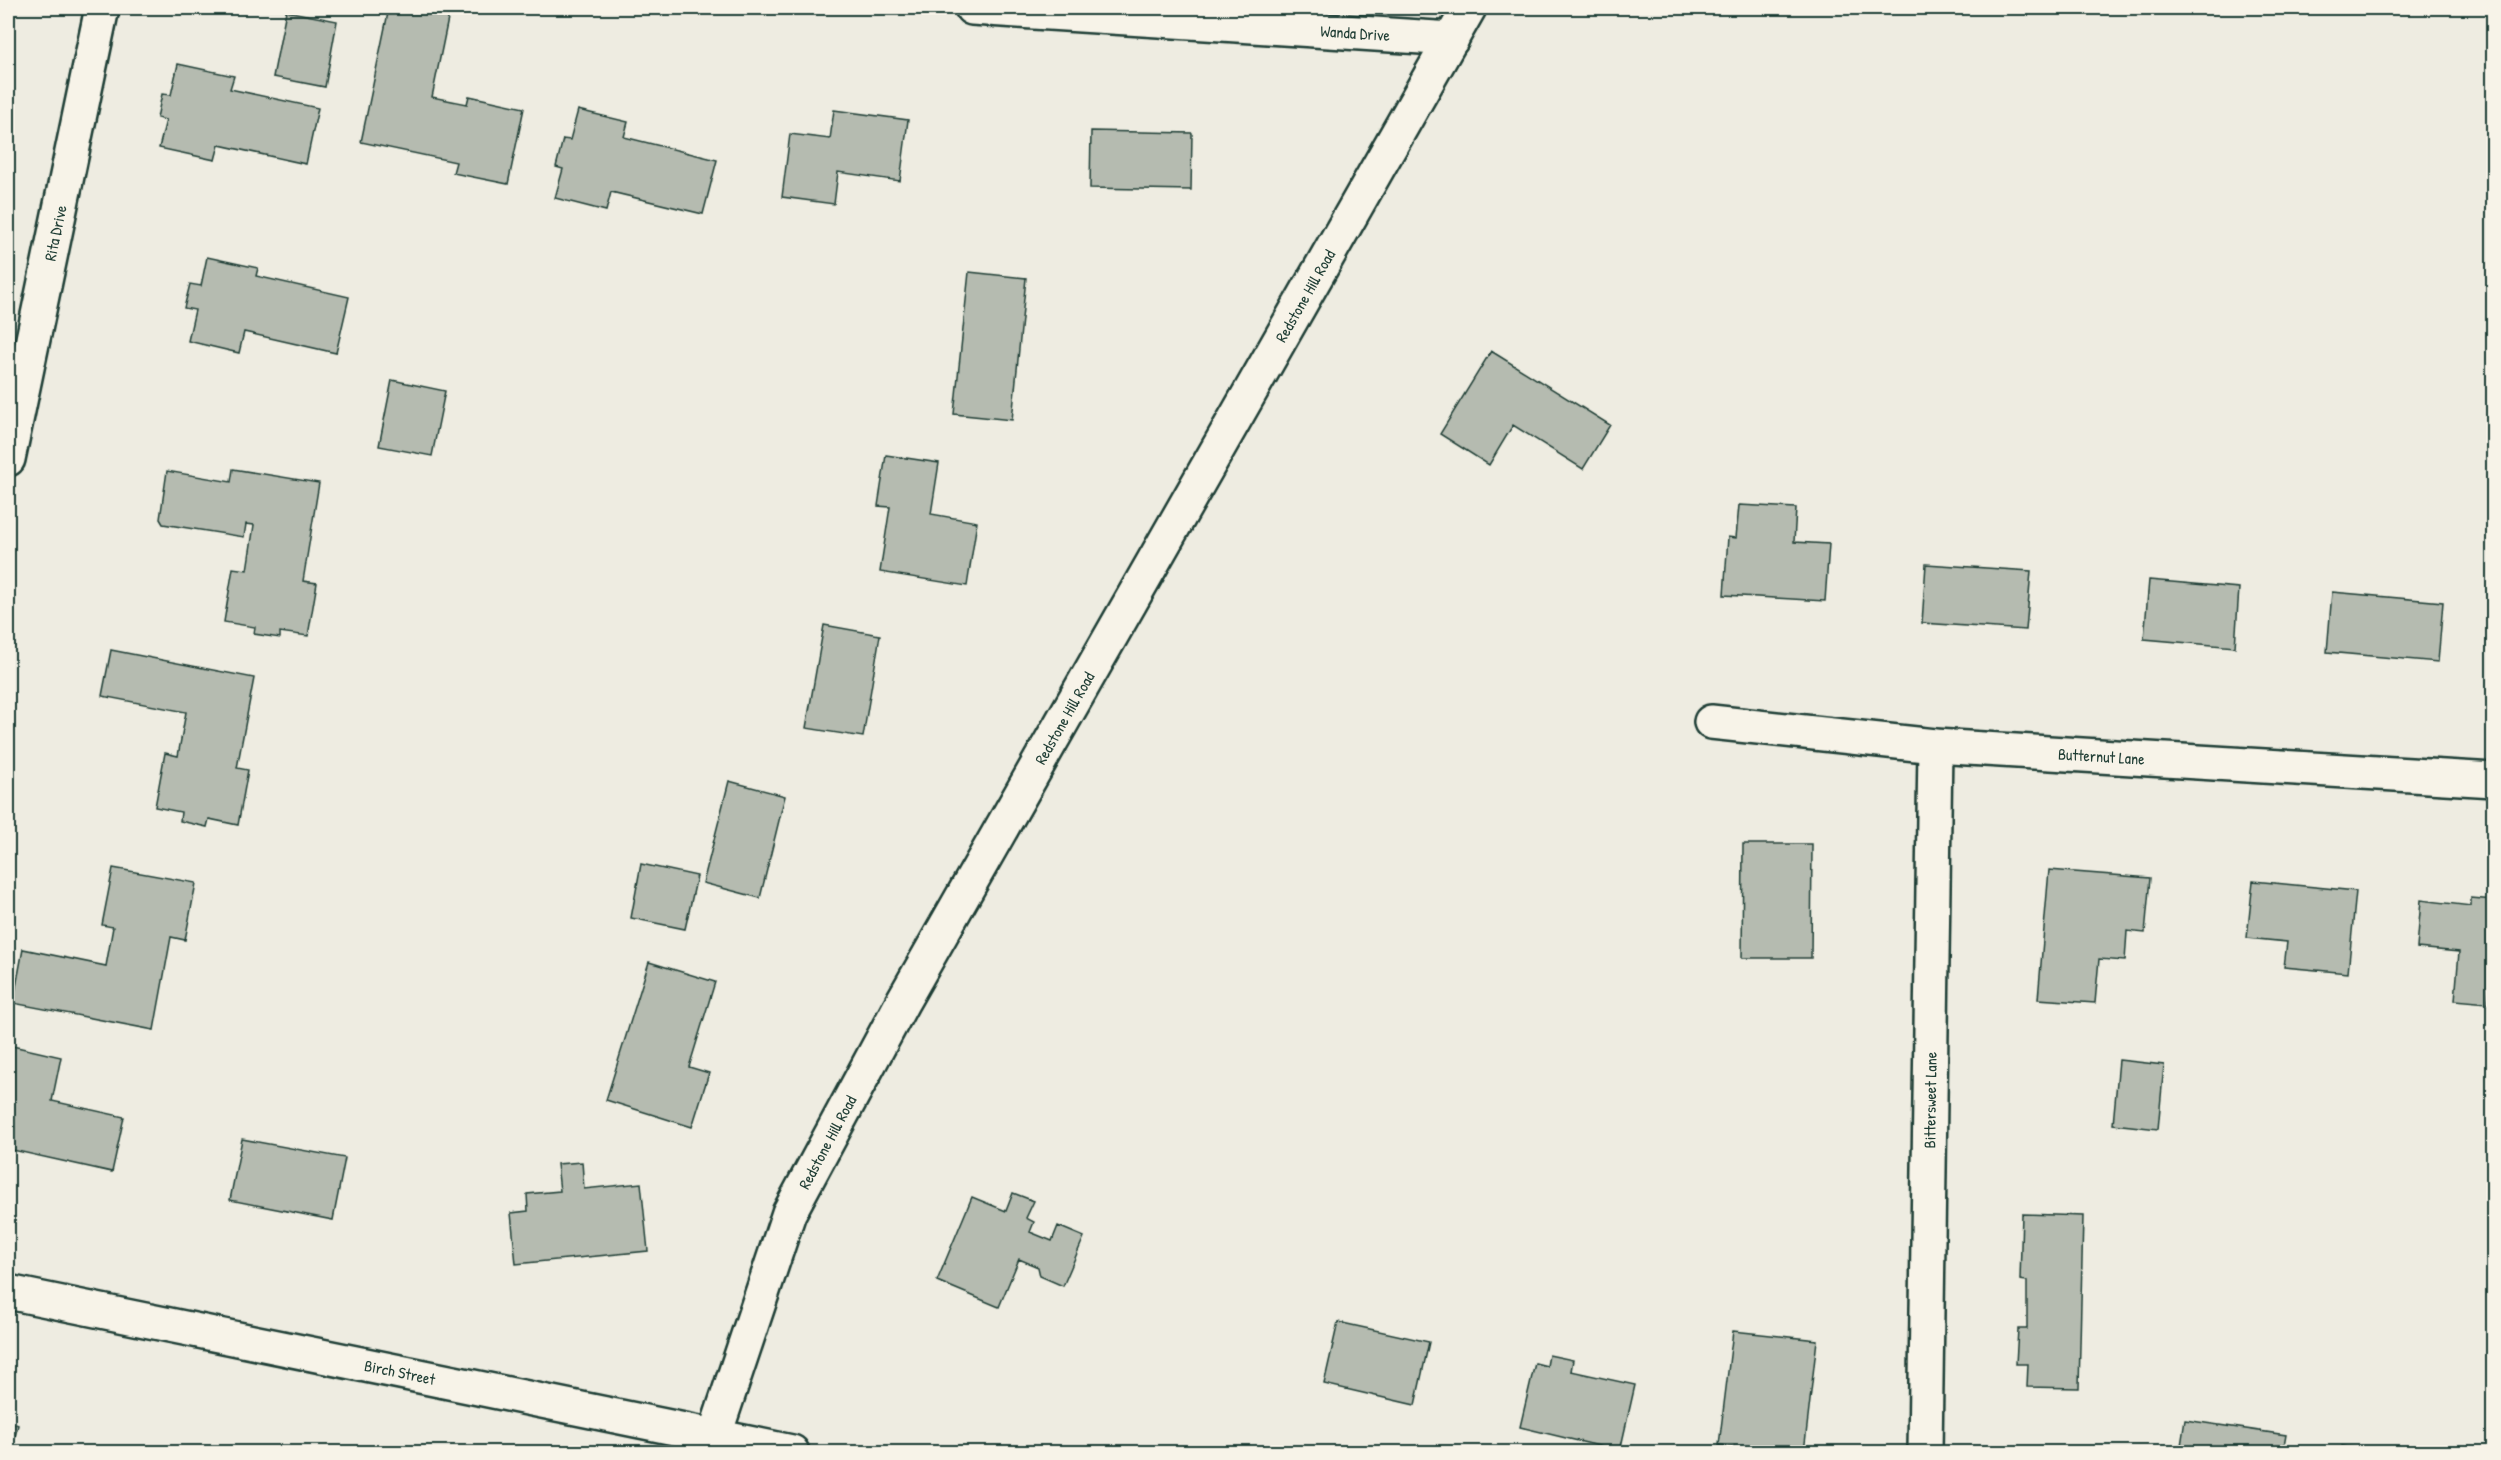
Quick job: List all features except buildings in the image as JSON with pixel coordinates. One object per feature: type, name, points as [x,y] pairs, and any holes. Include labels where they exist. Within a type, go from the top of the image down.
[{"type":"street","name":"Rita Drive","points":[[8,459],[102,8]]},
{"type":"street","name":"Wanda Drive","points":[[972,8],[1452,39]]},
{"type":"street","name":"Redstone Hill Road","points":[[713,1445],[789,1213],[903,1001],[1469,8]]},
{"type":"street","name":"Butternut Lane","points":[[1710,722],[1935,746],[2493,780]]},
{"type":"street","name":"Bittersweet Lane","points":[[1925,1452],[1935,746]]},
{"type":"street","name":"Birch Street","points":[[8,1292],[713,1445],[792,1452]]}]
